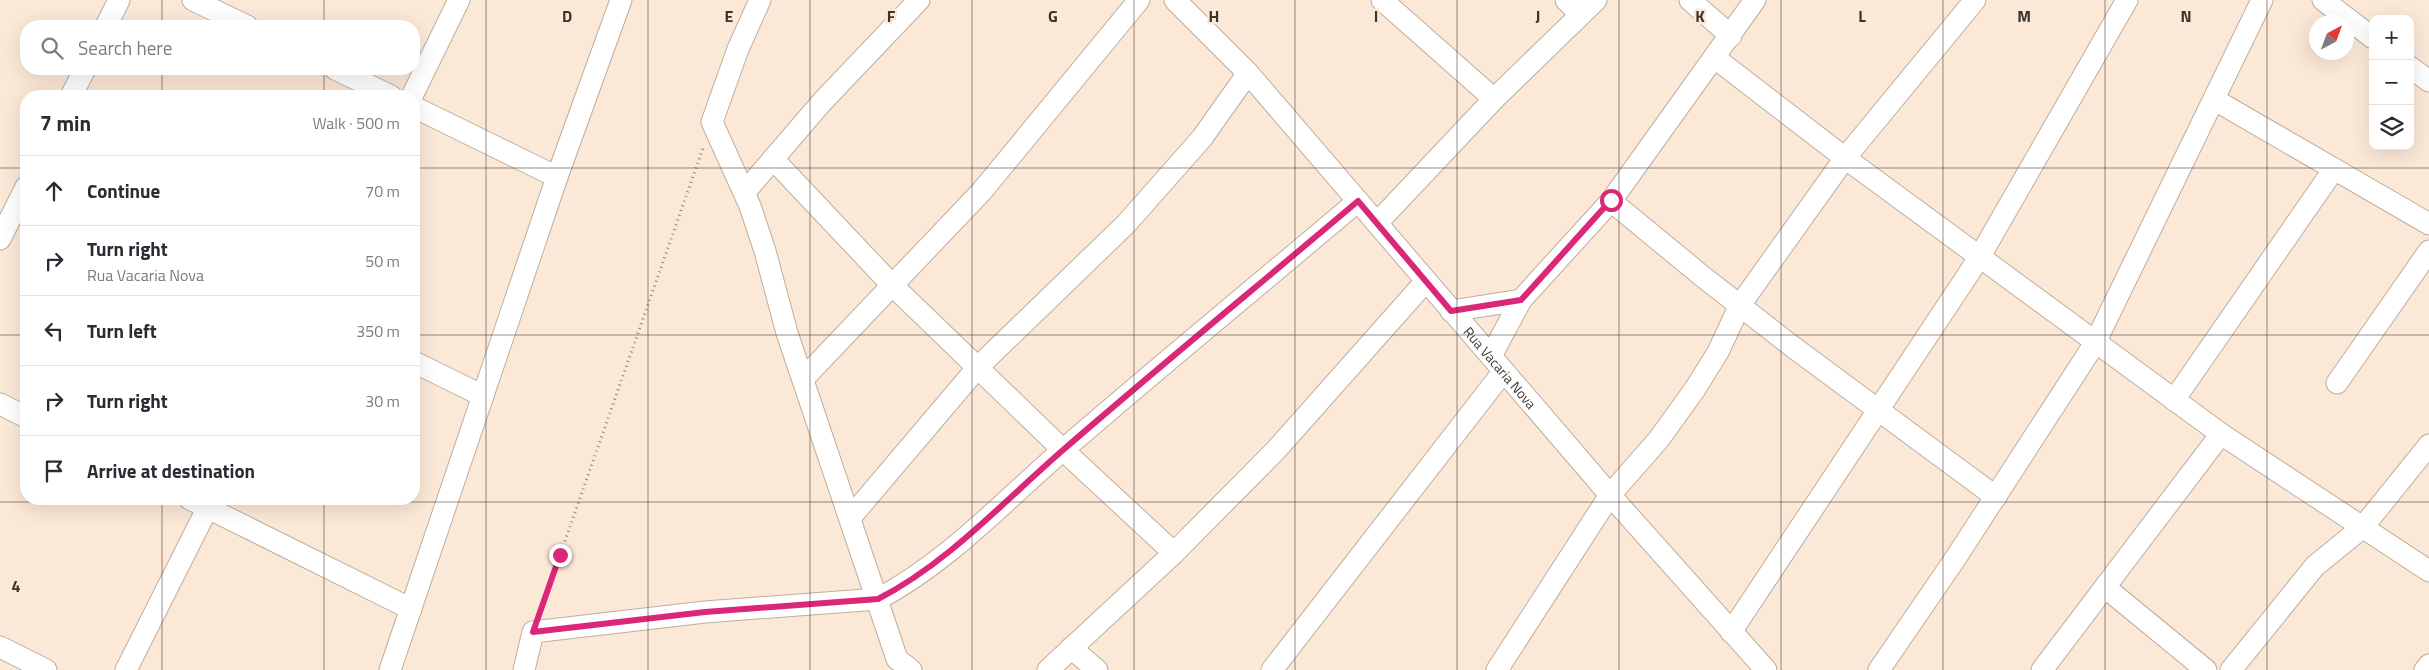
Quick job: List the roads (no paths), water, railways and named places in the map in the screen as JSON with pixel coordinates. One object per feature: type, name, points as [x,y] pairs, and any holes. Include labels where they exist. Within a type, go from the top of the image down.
[{"type":"street","points":[[109,20],[119,0]]},
{"type":"street","points":[[193,0],[235,20]]},
{"type":"street","points":[[415,90],[459,0]]},
{"type":"street","points":[[390,670],[557,177],[620,0]]},
{"type":"street","points":[[760,0],[738,49],[712,122],[745,192],[803,379],[900,666]]},
{"type":"street","points":[[745,192],[822,102],[919,0]]},
{"type":"street","points":[[803,379],[982,191],[1139,0]]},
{"type":"street","name":"Rua Vacaria Nova","points":[[1175,0],[1248,73],[1610,495],[1766,670]]},
{"type":"street","points":[[1382,0],[1494,99]]},
{"type":"street","points":[[1690,0],[1731,36]]},
{"type":"street","points":[[1272,670],[1497,364],[1521,300],[1611,200],[1731,36],[1755,0]]},
{"type":"street","points":[[1496,670],[1610,495],[1659,439],[1686,403],[1718,352],[1740,305],[1845,158],[1975,0]]},
{"type":"street","points":[[1731,632],[1979,258],[2127,0]]},
{"type":"street","points":[[1879,670],[1996,497],[2095,343],[2215,100],[2262,0]]},
{"type":"street","points":[[2323,0],[2369,35]]},
{"type":"street","points":[[1377,223],[1581,5]]},
{"type":"street","points":[[1715,58],[1979,258],[2221,434],[2429,571]]},
{"type":"street","points":[[2414,70],[2429,81]]},
{"type":"street","points":[[850,518],[978,367],[1126,224],[1202,138],[1248,73]]},
{"type":"street","points":[[74,90],[82,75]]},
{"type":"street","points":[[347,75],[379,90]]},
{"type":"street","points":[[2215,100],[2429,224]]},
{"type":"street","points":[[420,110],[557,177]]},
{"type":"street","points":[[773,159],[892,285],[1063,450],[1174,553]]},
{"type":"street","points":[[2174,400],[2334,169]]},
{"type":"street","points":[[0,239],[20,199]]},
{"type":"street","points":[[1611,200],[1740,305],[1878,411],[1996,497]]},
{"type":"street","points":[[524,670],[533,632],[705,612],[878,599],[900,588],[942,558],[1063,450],[1358,201]]},
{"type":"street","points":[[2337,383],[2429,252]]},
{"type":"street","points":[[1048,670],[1174,553],[1276,450],[1426,281]]},
{"type":"street","points":[[1451,311],[1521,300]]},
{"type":"street","points":[[420,365],[483,396]]},
{"type":"street","points":[[0,404],[20,415]]},
{"type":"street","points":[[2042,670],[2221,434]]},
{"type":"street","points":[[2232,670],[2315,566],[2363,527],[2429,445]]},
{"type":"street","points":[[126,670],[202,505]]},
{"type":"street","points":[[209,505],[410,608]]},
{"type":"street","points":[[2106,588],[2206,670]]},
{"type":"street","points":[[0,647],[46,670]]},
{"type":"street","points":[[1071,648],[1098,670]]},
{"type":"street","points":[[2425,670],[2429,664]]}]
